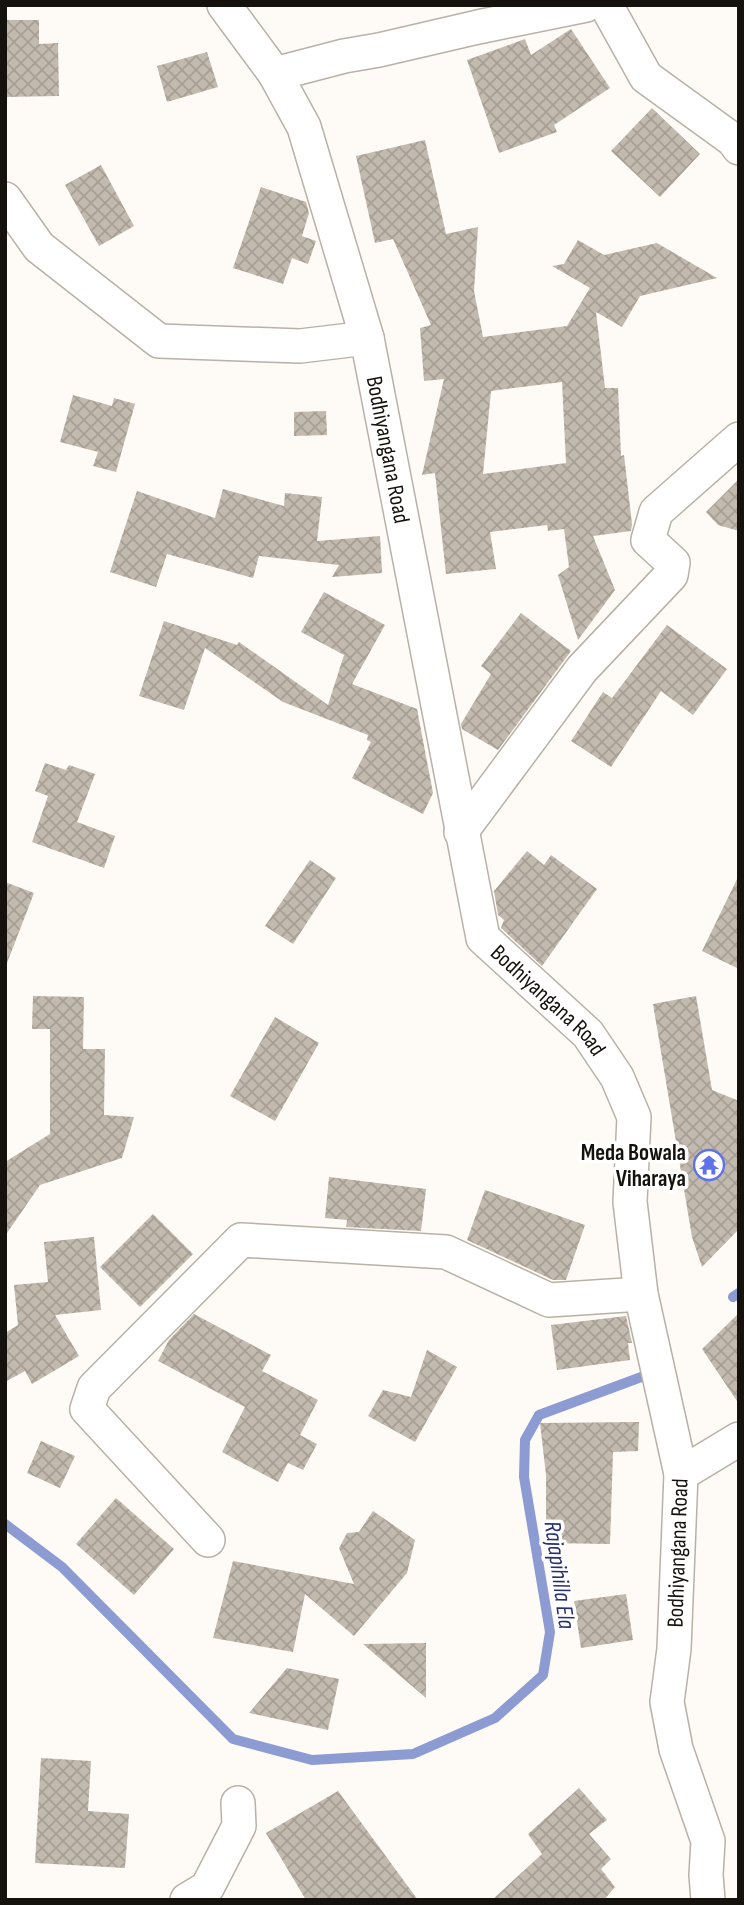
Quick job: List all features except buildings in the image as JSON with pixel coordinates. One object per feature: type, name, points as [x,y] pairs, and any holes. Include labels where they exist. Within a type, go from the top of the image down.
[{"type":"street","name":"Bodhiyangana Road","points":[[224,5],[275,74],[304,127],[367,338],[482,938],[588,1034],[617,1077],[634,1117],[630,1202],[641,1294],[681,1474],[674,1648],[667,1702],[676,1749],[708,1841],[707,1888]]},
{"type":"street","points":[[275,74],[344,56],[586,5]]},
{"type":"street","points":[[606,5],[646,77],[733,140],[739,148]]},
{"type":"street","points":[[5,199],[39,247],[159,341],[300,346],[367,338]]},
{"type":"street","points":[[461,832],[582,669],[671,575],[673,563],[648,540],[656,512],[739,439]]},
{"type":"street","points":[[208,1540],[87,1409],[94,1388],[241,1240],[446,1252],[549,1300],[641,1294]]},
{"type":"street","points":[[681,1474],[739,1439]]},
{"type":"street","points":[[187,1900],[207,1888],[239,1826],[238,1802]]},
{"type":"street","points":[[682,1900],[707,1888]]},
{"type":"waterway","name":"Rajapihilla Ela","points":[[733,1297],[739,1293]]},
{"type":"waterway","name":"Rajapihilla Ela","points":[[5,1524],[62,1567],[233,1739],[312,1760],[413,1754],[495,1718],[543,1675],[550,1632],[524,1477],[525,1440],[539,1415],[652,1373]]},
{"type":"place","name":"Meda Bowala Viharaya","points":[[709,1165]]}]
